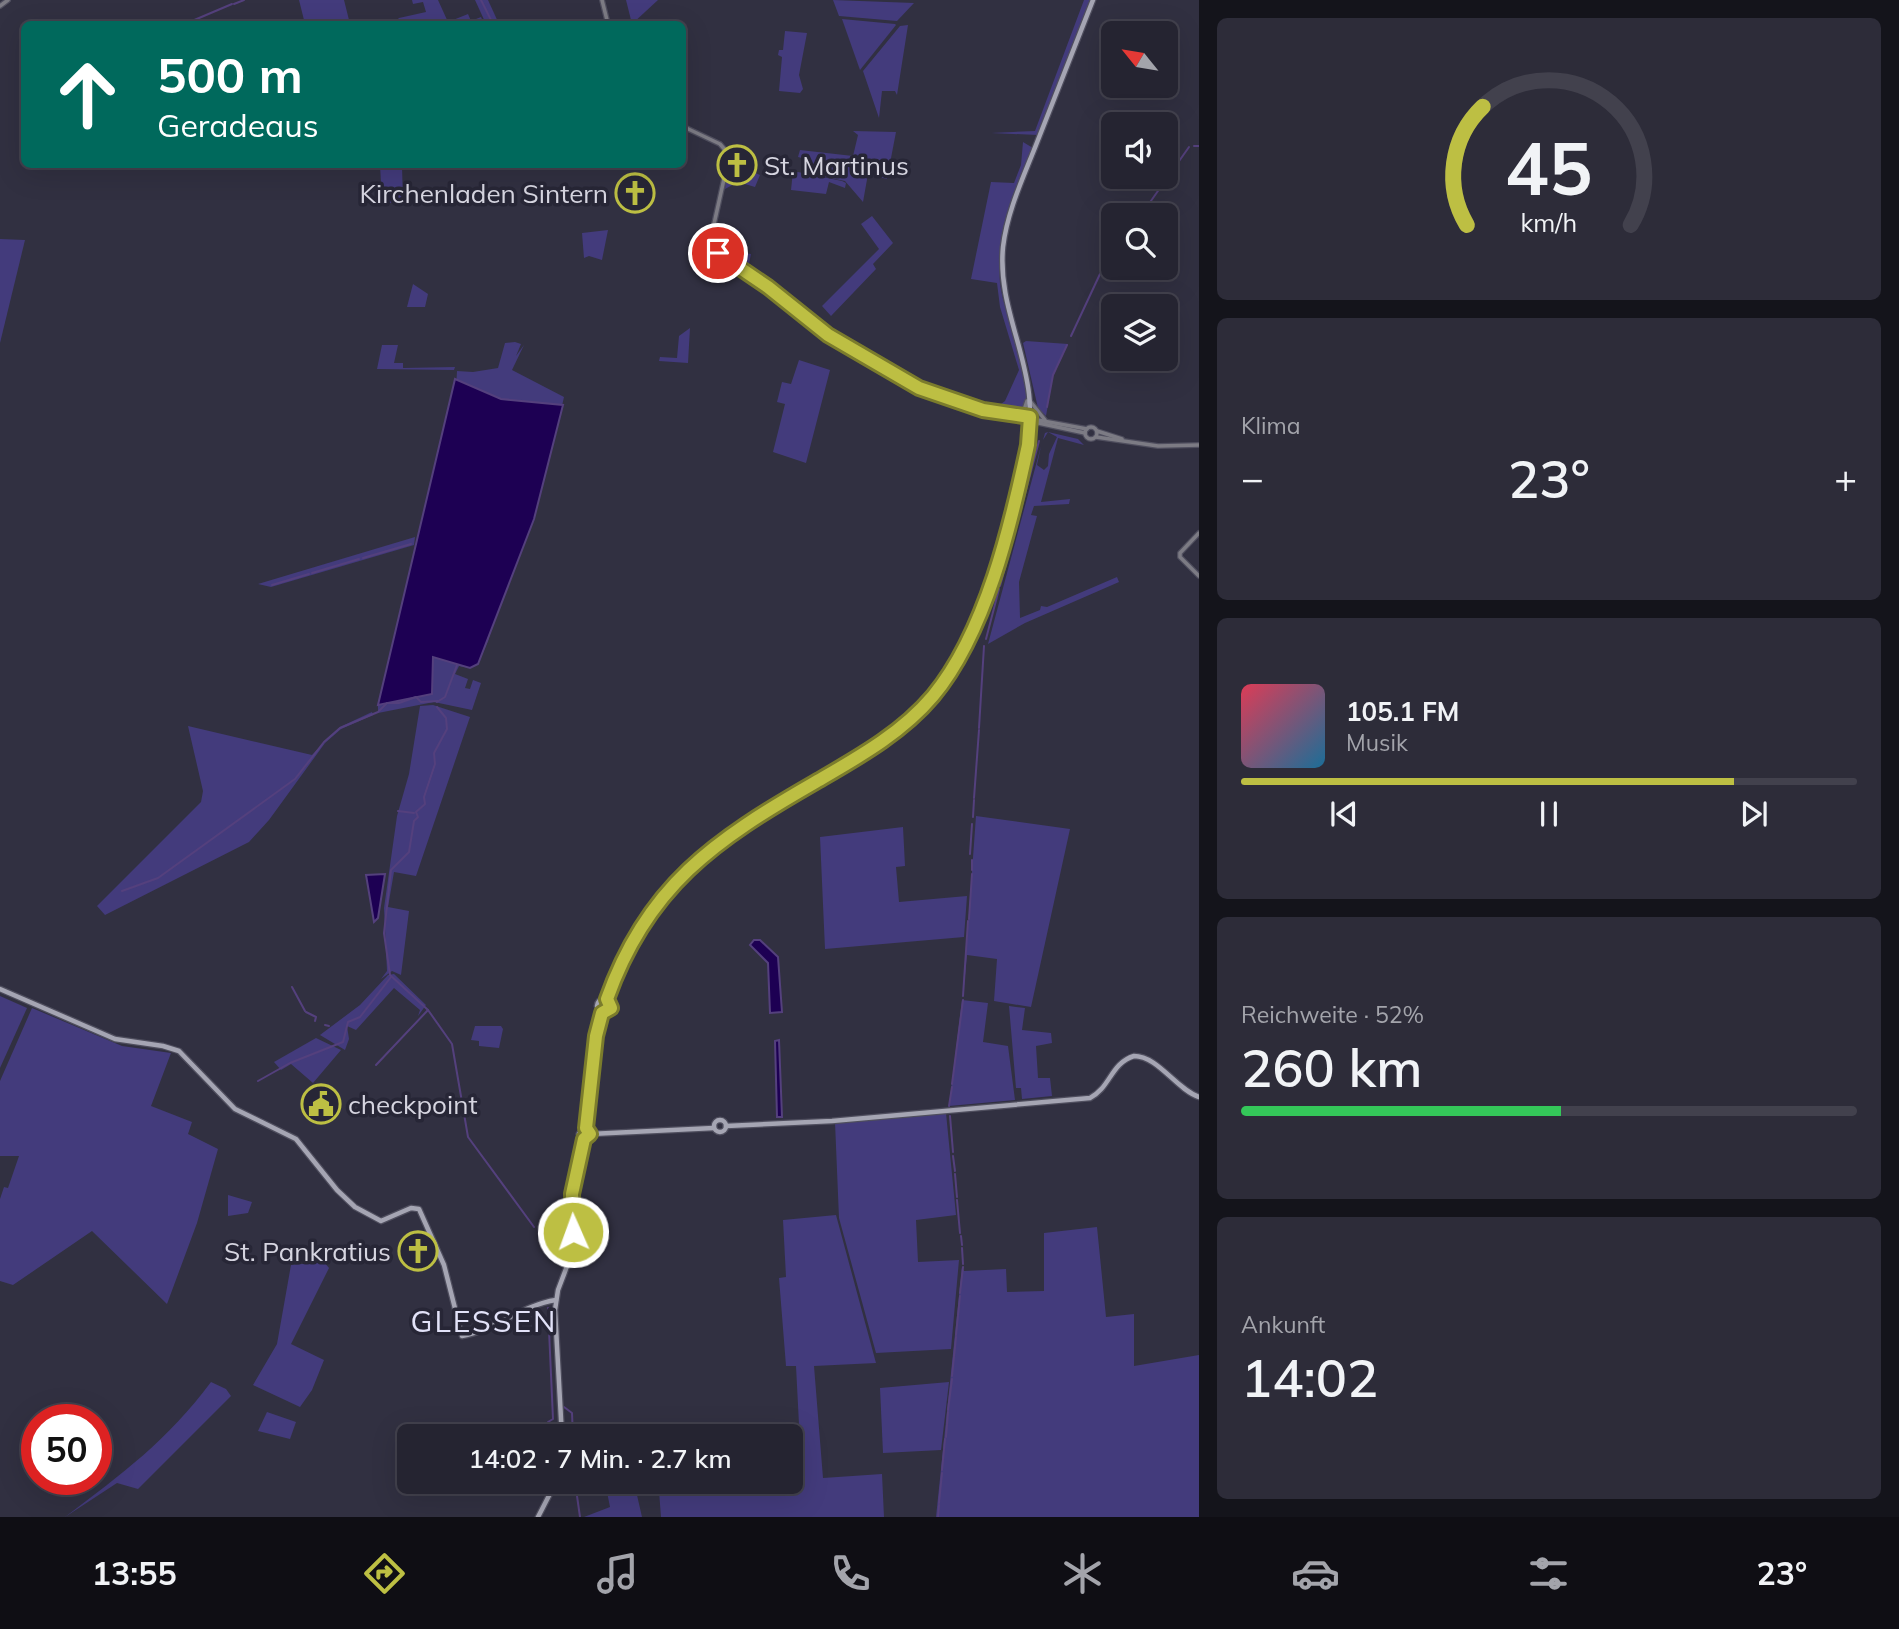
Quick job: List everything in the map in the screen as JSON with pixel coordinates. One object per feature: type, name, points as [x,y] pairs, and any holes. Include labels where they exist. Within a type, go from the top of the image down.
[{"type":"main road","points":[[590,1134],[586,1128],[596,1036],[602,1013],[597,1004],[607,999],[628,949],[653,909],[701,855],[745,823],[890,737],[920,710],[963,654],[983,610],[1024,463],[1030,420],[1029,392],[1003,290],[1006,228],[1093,0]]},
{"type":"main road","points":[[0,989],[116,1039],[174,1049],[235,1109],[296,1139],[337,1190],[370,1217],[384,1221],[415,1208],[422,1213],[444,1265],[462,1336],[496,1327],[531,1306],[556,1300]]},
{"type":"main road","points":[[602,1013],[611,1008],[607,999]]},
{"type":"main road","points":[[561,1424],[556,1300],[572,1253],[572,1194],[584,1139],[590,1134],[714,1128],[721,1132],[726,1126],[1093,1097],[1117,1065],[1137,1055],[1147,1059],[1169,1079],[1199,1097]]},
{"type":"main road","points":[[584,1139],[579,1134],[586,1128]]},
{"type":"main road","points":[[538,1517],[550,1494]]},
{"type":"street","points":[[0,6],[8,0]]},
{"type":"street","points":[[602,0],[607,21]]},
{"type":"street","points":[[686,128],[720,144],[726,151],[726,170],[712,233],[722,257],[768,287],[840,343],[919,388],[983,410],[1086,431],[1092,427],[1124,440]]},
{"type":"street","points":[[1016,414],[1026,407],[1029,392]]},
{"type":"street","points":[[1030,401],[1037,414],[1046,421]]},
{"type":"street","points":[[983,410],[1016,414],[1030,420],[1046,421],[1086,431],[1090,439],[1096,437],[1157,446],[1199,445]]},
{"type":"street","points":[[1096,437],[1097,431]]},
{"type":"street","points":[[1199,533],[1180,553],[1180,557],[1199,576]]},
{"type":"shaded area","points":[[299,0],[344,0],[349,21],[304,21]]},
{"type":"shaded area","points":[[412,0],[438,0],[448,21],[396,21],[426,12],[423,2],[413,4]]},
{"type":"shaded area","points":[[475,0],[488,0],[498,21],[485,21]]},
{"type":"shaded area","points":[[626,0],[658,0],[635,21],[631,21]]},
{"type":"shaded area","points":[[833,0],[914,3],[897,21],[839,16]]},
{"type":"shaded area","points":[[1084,0],[1091,0],[1038,135],[991,133],[1035,131]]},
{"type":"shaded area","points":[[468,14],[471,21],[450,21]]},
{"type":"shaded area","points":[[842,19],[895,24],[896,25],[860,70]]},
{"type":"shaded area","points":[[908,25],[897,95],[895,91],[882,91],[879,118],[863,71],[900,26]]},
{"type":"shaded area","points":[[785,31],[807,33],[799,75],[803,89],[800,93],[779,91],[782,57],[778,55],[779,50],[783,50]]},
{"type":"shaded area","points":[[853,131],[896,132],[887,179],[868,174],[863,202],[845,181],[802,172],[806,159],[798,157],[800,150],[853,156],[858,135]]},
{"type":"shaded area","points":[[1023,142],[1033,148],[1004,231],[1000,283],[1022,364],[1026,395],[1024,409],[997,407],[1005,401],[1019,370],[1000,307],[997,283],[971,279],[991,182],[1014,183],[1021,165]]},
{"type":"shaded area","points":[[738,152],[753,160],[749,170],[760,175],[755,187],[738,182],[725,189],[730,155]]},
{"type":"shaded area","points":[[380,168],[402,168],[403,204],[382,202]]},
{"type":"shaded area","points":[[793,171],[842,181],[846,183],[845,188],[829,182],[826,194],[791,190]]},
{"type":"shaded area","points":[[872,216],[893,243],[873,264],[876,269],[831,316],[822,306],[879,249],[861,224]]},
{"type":"shaded area","points":[[716,223],[739,230],[738,252],[751,254],[748,269],[723,252],[717,239]]},
{"type":"shaded area","points":[[608,230],[602,260],[589,256],[584,258],[582,233]]},
{"type":"shaded area","points":[[0,239],[25,240],[0,343]]},
{"type":"shaded area","points":[[413,284],[428,294],[425,307],[407,307]]},
{"type":"shaded area","points":[[690,328],[688,363],[659,361],[660,357],[677,358],[679,336]]},
{"type":"shaded area","points":[[505,343],[521,344],[516,356],[524,345],[512,370],[564,397],[550,458],[544,457],[488,641],[478,664],[470,668],[459,666],[455,674],[468,679],[465,688],[470,689],[473,680],[481,683],[472,710],[434,702],[378,713],[378,705],[431,693],[431,664],[443,618],[457,371],[473,372],[498,368]]},
{"type":"shaded area","points":[[1023,343],[1068,344],[1053,376],[1046,416],[1038,408]]},
{"type":"shaded area","points":[[382,345],[398,345],[394,363],[403,363],[403,368],[455,367],[454,370],[377,369]]},
{"type":"shaded area","points":[[799,360],[830,370],[806,463],[773,452],[785,404],[777,402],[782,382],[791,384]]},
{"type":"shaded area","points":[[455,379],[501,399],[563,405],[534,519],[478,664],[470,668],[433,657],[432,694],[378,705]]},
{"type":"shaded area","points":[[1048,432],[1078,439],[1084,445],[1058,438],[1041,502],[1070,499],[1069,504],[1034,506],[1031,515],[1037,516],[1019,582],[1020,618],[1040,610],[1041,606],[1047,607],[1117,577],[1119,582],[1025,623],[988,644],[1041,446],[1037,465],[1044,470],[1048,466],[1049,454],[1057,437]]},
{"type":"shaded area","points":[[415,537],[414,545],[271,587],[258,584]]},
{"type":"shaded area","points":[[433,705],[470,717],[416,876],[394,872],[388,907],[409,911],[401,975],[392,971],[381,979],[387,971],[384,908],[397,816],[409,774],[420,706]]},
{"type":"shaded area","points":[[372,712],[373,715],[341,729],[325,743],[269,820],[249,842],[105,915],[97,906],[201,802],[203,791],[188,726],[312,755],[340,727]]},
{"type":"shaded area","points":[[976,816],[1070,829],[1031,1007],[994,1001],[997,959],[967,955],[963,996]]},
{"type":"shaded area","points":[[903,827],[905,866],[896,867],[899,902],[967,896],[964,937],[825,949],[820,837]]},
{"type":"shaded area","points":[[385,874],[378,918],[374,922],[366,875]]},
{"type":"shaded area","points":[[754,940],[760,940],[778,957],[782,1012],[770,1013],[768,963],[750,945]]},
{"type":"shaded area","points":[[394,974],[426,1005],[418,1016],[420,1010],[394,988],[356,1030],[347,1026],[349,1039],[345,1050],[320,1035],[360,1005],[388,975]]},
{"type":"shaded area","points":[[0,996],[27,1008],[0,1068]]},
{"type":"shaded area","points":[[962,1000],[988,1003],[983,1042],[1008,1046],[1015,1100],[949,1106]]},
{"type":"shaded area","points":[[1009,1006],[1025,1008],[1022,1030],[1051,1033],[1052,1043],[1036,1046],[1038,1078],[1050,1078],[1052,1096],[1022,1099],[1021,1088],[1016,1088]]},
{"type":"shaded area","points":[[32,1008],[122,1046],[171,1053],[151,1106],[192,1122],[188,1134],[218,1149],[197,1223],[167,1304],[92,1231],[13,1285],[0,1281],[0,1199],[4,1187],[8,1188],[19,1156],[0,1156],[0,1081]]},
{"type":"shaded area","points":[[475,1026],[501,1026],[503,1029],[499,1048],[479,1046],[479,1041],[471,1040]]},
{"type":"shaded area","points":[[316,1038],[341,1050],[313,1083],[291,1064],[281,1070],[274,1062]]},
{"type":"shaded area","points":[[779,1040],[782,1117],[777,1117],[775,1041]]},
{"type":"shaded area","points":[[946,1113],[956,1215],[916,1220],[918,1262],[959,1260],[951,1349],[876,1353],[839,1218],[835,1122]]},
{"type":"shaded area","points":[[228,1195],[252,1202],[248,1213],[228,1216]]},
{"type":"shaded area","points":[[836,1215],[876,1363],[814,1366],[823,1478],[882,1474],[884,1517],[661,1517],[659,1494],[803,1494],[803,1424],[799,1424],[796,1366],[786,1366],[779,1278],[786,1277],[783,1220]]},
{"type":"shaded area","points":[[1097,1227],[1106,1317],[1134,1314],[1134,1366],[1199,1355],[1199,1517],[936,1517],[962,1267],[964,1271],[1006,1269],[1007,1292],[1044,1291],[1044,1233]]},
{"type":"shaded area","points":[[324,1262],[329,1268],[291,1344],[324,1360],[312,1390],[300,1407],[253,1385],[277,1344],[291,1265]]},
{"type":"shaded area","points":[[211,1382],[226,1389],[231,1396],[138,1489],[117,1483],[112,1486],[112,1481],[161,1439]]},
{"type":"shaded area","points":[[949,1382],[941,1450],[883,1453],[880,1388]]},
{"type":"shaded area","points":[[267,1412],[296,1422],[290,1439],[258,1431]]},
{"type":"shaded area","points":[[607,1494],[637,1494],[642,1517],[584,1517],[610,1507]]},
{"type":"shaded area","points":[[94,1495],[99,1495],[65,1517]]},
{"type":"waterway","points":[[234,4],[244,0]]},
{"type":"waterway","points":[[481,0],[492,21]]},
{"type":"waterway","points":[[192,21],[232,4]]},
{"type":"waterway","points":[[1194,146],[1199,146]]},
{"type":"waterway","points":[[1149,203],[1189,147]]},
{"type":"waterway","points":[[1071,336],[1101,273]]},
{"type":"waterway","points":[[1047,407],[1053,375],[1067,345]]},
{"type":"waterway","points":[[1015,532],[1039,441]]},
{"type":"waterway","points":[[1000,586],[1014,535]]},
{"type":"waterway","points":[[363,558],[411,544]]},
{"type":"waterway","points":[[312,573],[359,559]]},
{"type":"waterway","points":[[272,585],[309,574]]},
{"type":"waterway","points":[[986,639],[999,589]]},
{"type":"waterway","points":[[979,728],[984,646]]},
{"type":"waterway","points":[[437,702],[445,697],[457,665]]},
{"type":"waterway","points":[[122,891],[158,878],[295,779],[324,742],[340,728],[378,712],[387,703],[399,703],[416,697],[421,702],[438,701]]},
{"type":"waterway","points":[[437,707],[446,718],[447,729],[434,753],[435,764],[424,797],[425,804],[416,812],[418,817],[414,821],[409,852],[391,870],[384,933],[390,975],[428,1010],[452,1044],[468,1137],[534,1227]]},
{"type":"waterway","points":[[974,798],[979,730]]},
{"type":"waterway","points":[[973,817],[974,800]]},
{"type":"waterway","points":[[398,811],[414,813]]},
{"type":"waterway","points":[[970,854],[972,824]]},
{"type":"waterway","points":[[972,860],[972,870]]},
{"type":"waterway","points":[[969,919],[972,874]]},
{"type":"waterway","points":[[963,996],[968,921]]},
{"type":"waterway","points":[[258,1081],[290,1063],[343,1042],[348,1022],[360,1017],[391,977]]},
{"type":"waterway","points":[[292,987],[305,1011]]},
{"type":"waterway","points":[[952,1084],[963,1000]]},
{"type":"waterway","points":[[376,1065],[428,1010]]},
{"type":"waterway","points":[[306,1012],[316,1017],[315,1021]]},
{"type":"waterway","points":[[325,1025],[329,1026]]},
{"type":"waterway","points":[[949,1106],[952,1087]]},
{"type":"waterway","points":[[950,1116],[953,1152]]},
{"type":"waterway","points":[[953,1156],[955,1171]]},
{"type":"waterway","points":[[955,1174],[957,1197]]},
{"type":"waterway","points":[[957,1200],[960,1233]]},
{"type":"waterway","points":[[961,1236],[962,1245]]},
{"type":"waterway","points":[[962,1248],[963,1264]]},
{"type":"waterway","points":[[960,1293],[963,1267]]},
{"type":"waterway","points":[[956,1335],[960,1296]]},
{"type":"waterway","points":[[548,1308],[553,1419],[548,1422]]},
{"type":"waterway","points":[[952,1376],[956,1337]]},
{"type":"waterway","points":[[948,1410],[952,1379]]},
{"type":"waterway","points":[[564,1407],[572,1413],[572,1424]]},
{"type":"waterway","points":[[946,1437],[948,1412]]},
{"type":"waterway","points":[[942,1470],[945,1439]]},
{"type":"waterway","points":[[939,1503],[942,1473]]},
{"type":"waterway","points":[[577,1494],[580,1517]]},
{"type":"waterway","points":[[938,1517],[939,1505]]},
{"type":"place","name":"St. Martinus","points":[[737,165]]},
{"type":"place","name":"Kirchenladen Sintern","points":[[635,193]]},
{"type":"place","name":"checkpoint","points":[[321,1104]]},
{"type":"place","name":"St. Pankratius","points":[[418,1251]]},
{"type":"district","name":"GLESSEN","points":[[484,1321]]},
{"type":"route","points":[[573,1232],[572,1194],[584,1139],[590,1134],[586,1128],[596,1036],[602,1013],[611,1008],[607,999],[628,949],[653,909],[701,855],[745,823],[890,737],[909,721],[940,687],[963,654],[983,610],[1028,445],[1030,417],[983,410],[919,388],[828,335],[768,287],[718,253]]}]
